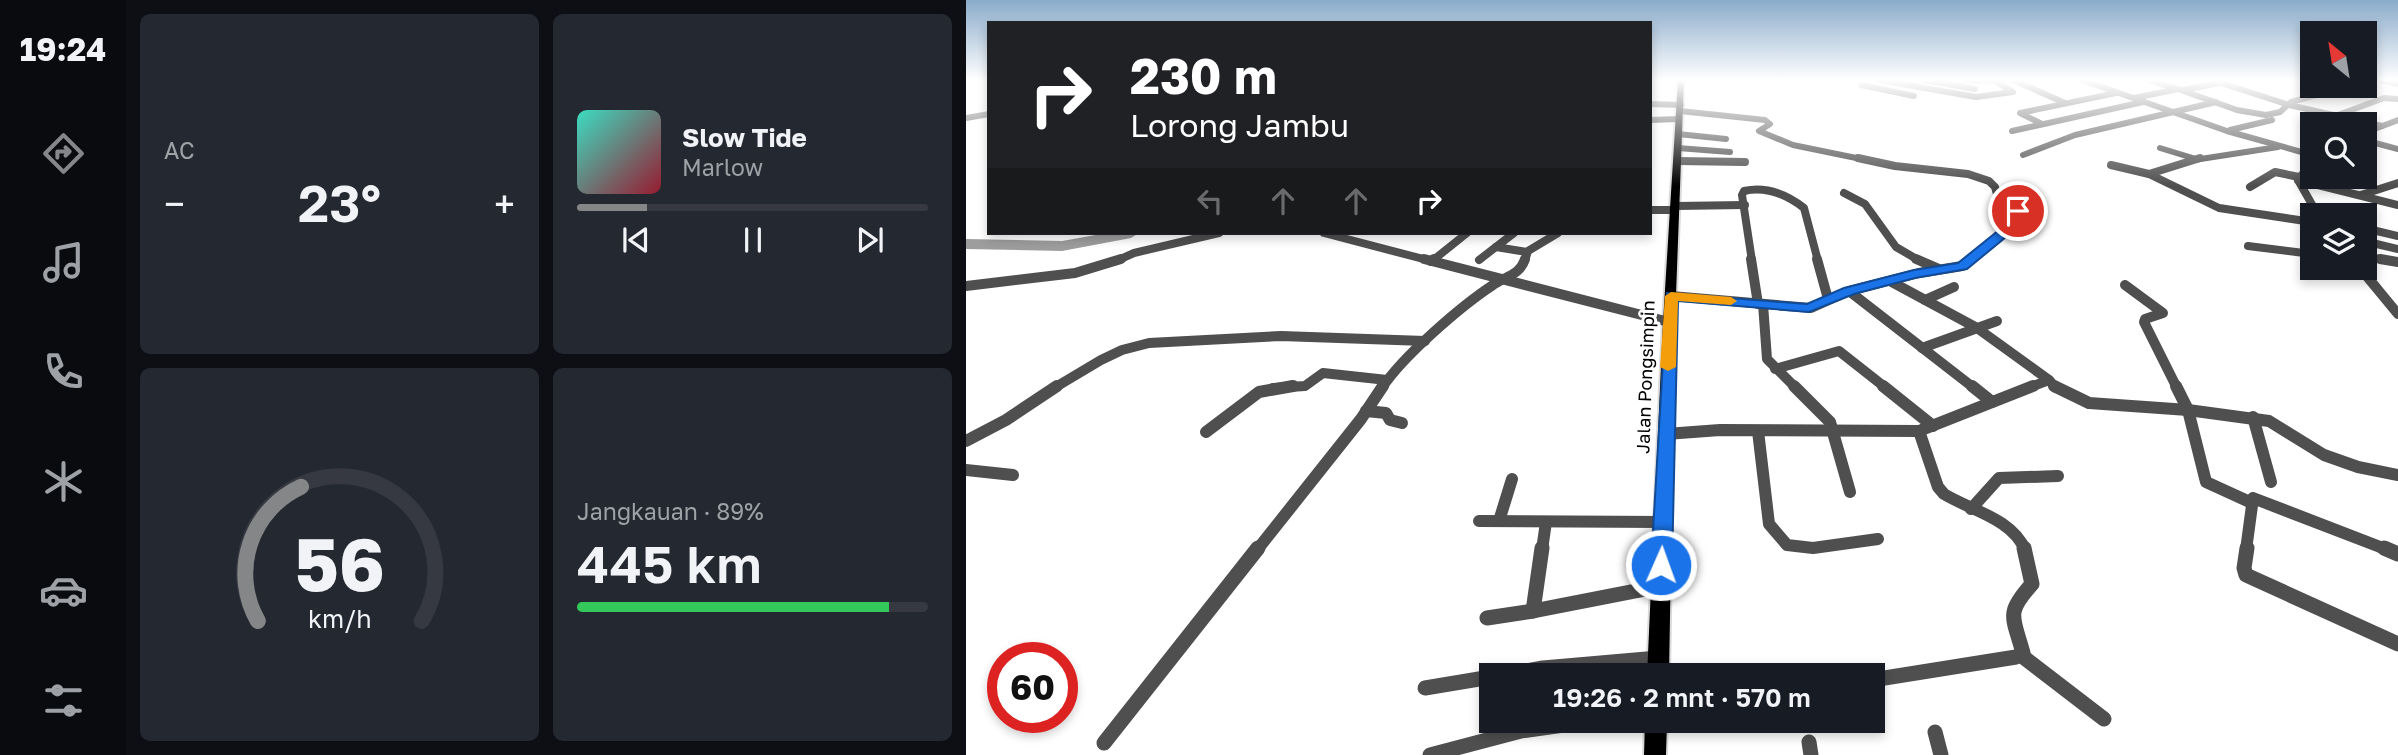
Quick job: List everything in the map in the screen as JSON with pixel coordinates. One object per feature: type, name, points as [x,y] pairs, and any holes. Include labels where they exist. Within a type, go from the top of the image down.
[{"type":"main road","name":"Jalan Pongsimpin","points":[[1658,663],[1669,322],[1680,115]]},
{"type":"main road","points":[[1655,755],[1656,733]]},
{"type":"street","points":[[1663,115],[1679,129],[1745,162]]},
{"type":"street","points":[[2024,115],[2042,124]]},
{"type":"street","points":[[2012,131],[2082,115]]},
{"type":"street","points":[[2023,155],[2040,147],[2069,140],[2075,135],[2162,115]]},
{"type":"street","points":[[2179,115],[2300,152]]},
{"type":"street","points":[[2227,131],[2276,120],[2261,115]]},
{"type":"street","points":[[1671,296],[1809,308],[1849,291],[1962,266],[2021,217],[2018,211],[2001,203],[1996,195],[1996,187],[1990,182],[1968,174],[1918,170],[1793,145],[1759,131],[1770,124],[1765,120],[1679,129]]},
{"type":"street","points":[[1652,122],[1726,139]]},
{"type":"street","points":[[2377,128],[2396,122]]},
{"type":"street","points":[[2377,125],[2382,126]]},
{"type":"street","points":[[1679,129],[1730,152]]},
{"type":"street","points":[[2377,143],[2398,149]]},
{"type":"street","points":[[2149,174],[2196,159],[2226,158],[2278,147]]},
{"type":"street","points":[[2160,148],[2196,159]]},
{"type":"street","points":[[2110,165],[2149,174],[2220,208],[2300,220]]},
{"type":"street","points":[[2250,187],[2276,172],[2398,205]]},
{"type":"street","points":[[2299,178],[2312,203]]},
{"type":"street","points":[[2361,195],[2398,183]]},
{"type":"street","points":[[1828,299],[1802,206],[1764,187],[1744,191],[1742,195],[1761,304],[1765,353],[1775,369],[1830,422],[1850,492]]},
{"type":"street","points":[[1844,193],[1865,204],[1899,249],[1941,270]]},
{"type":"street","points":[[1652,210],[1745,205]]},
{"type":"street","points":[[2377,231],[2398,236]]},
{"type":"street","points":[[966,286],[994,285],[1082,272],[1134,253],[1210,235]]},
{"type":"street","points":[[1332,235],[1669,322]]},
{"type":"street","points":[[1431,261],[1464,235]]},
{"type":"street","points":[[1479,260],[1511,235]]},
{"type":"street","points":[[1496,247],[1527,252],[1555,235]]},
{"type":"street","points":[[2377,244],[2398,249]]},
{"type":"street","points":[[2248,246],[2300,252]]},
{"type":"street","points":[[1104,743],[1366,411],[1387,380],[1425,341],[1500,280],[1522,268],[1527,252]]},
{"type":"street","points":[[2377,258],[2398,262]]},
{"type":"street","points":[[2370,280],[2398,314]]},
{"type":"street","points":[[1890,281],[1977,328],[2049,380],[2057,390],[2089,403],[2253,417],[2269,421],[2303,445],[2327,457],[2398,475]]},
{"type":"street","points":[[2125,285],[2163,313],[2161,316],[2145,319],[2144,322],[2188,410],[2206,482],[2252,503]]},
{"type":"street","points":[[1925,300],[1954,287]]},
{"type":"street","points":[[1849,291],[1992,402]]},
{"type":"street","points":[[1922,348],[1997,321]]},
{"type":"street","points":[[966,441],[1023,412],[1040,396],[1103,359],[1150,341],[1282,335],[1425,341]]},
{"type":"street","points":[[1775,369],[1839,351],[1933,426]]},
{"type":"street","points":[[1206,432],[1259,392],[1279,386],[1305,386],[1324,372],[1387,380]]},
{"type":"street","points":[[1666,433],[1758,430],[1919,431],[2049,380]]},
{"type":"street","points":[[1366,411],[1386,413],[1390,420],[1402,423]]},
{"type":"street","points":[[2253,417],[2272,482]]},
{"type":"street","points":[[1758,430],[1769,524],[1787,545],[1813,548],[1878,539]]},
{"type":"street","points":[[1919,431],[1941,490],[2015,532],[2027,555],[2032,584],[2016,602],[2012,611],[2022,656]]},
{"type":"street","points":[[966,470],[1013,475]]},
{"type":"street","points":[[1972,509],[1997,479],[2058,476]]},
{"type":"street","points":[[1499,521],[1512,479]]},
{"type":"street","points":[[2398,554],[2253,498],[2244,571],[2246,575],[2398,644]]},
{"type":"street","points":[[1479,521],[1663,522]]},
{"type":"street","points":[[1533,611],[1546,522]]},
{"type":"street","points":[[1487,618],[1661,586]]},
{"type":"street","points":[[1885,678],[2022,656],[2104,719]]},
{"type":"street","points":[[1600,663],[1658,658]]},
{"type":"street","points":[[1425,688],[1479,679]]},
{"type":"street","points":[[1935,732],[1941,755]]},
{"type":"street","points":[[1430,755],[1513,733]]},
{"type":"waterway","points":[[966,244],[1062,246],[1120,235]]},
{"type":"slow traffic","points":[[1668,367],[1671,296],[1731,301]]},
{"type":"route","points":[[1661,565],[1671,296],[1809,308],[1849,291],[1914,274],[1962,266],[2018,220],[2021,216],[2018,211]]}]
